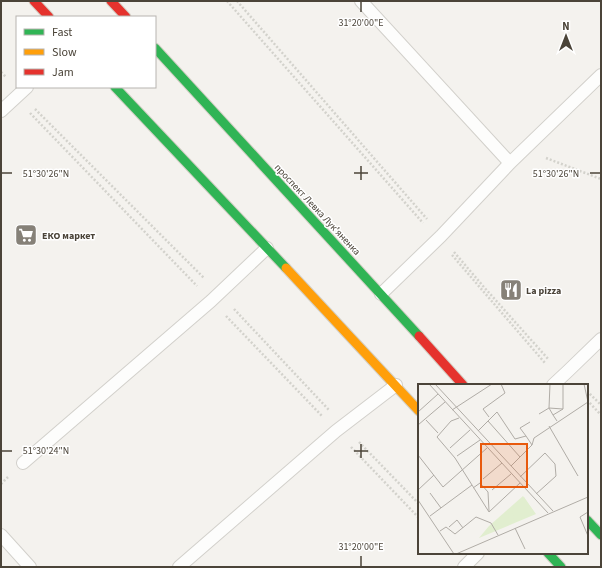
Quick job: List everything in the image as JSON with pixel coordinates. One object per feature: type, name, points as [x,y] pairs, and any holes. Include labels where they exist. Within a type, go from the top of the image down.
[{"type":"main road","points":[[34,1],[48,16]]},
{"type":"main road","points":[[111,1],[125,16]]},
{"type":"main road","name":"проспект Левка Лукʼяненка","points":[[156,49],[462,384]]},
{"type":"main road","points":[[116,88],[418,410]]},
{"type":"main road","points":[[588,521],[601,535]]},
{"type":"main road","points":[[549,554],[561,567]]},
{"type":"lane","points":[[361,1],[510,163]]},
{"type":"lane","points":[[381,294],[440,238],[510,163],[601,75]]},
{"type":"lane","points":[[1,111],[26,88]]},
{"type":"lane","points":[[23,463],[211,301],[267,248]]},
{"type":"lane","points":[[553,384],[601,339]]},
{"type":"lane","points":[[179,567],[336,431],[396,385]]},
{"type":"lane","points":[[1,535],[30,567]]},
{"type":"lane","points":[[464,567],[477,554]]},
{"type":"path","points":[[227,1],[563,376]]},
{"type":"path","points":[[238,1],[545,363]]},
{"type":"path","points":[[524,150],[601,179]]},
{"type":"path","points":[[588,392],[601,405]]},
{"type":"path","points":[[588,401],[601,415]]},
{"type":"traffic: fast","points":[[156,49],[419,336]]},
{"type":"traffic: fast","points":[[116,88],[286,268]]},
{"type":"traffic: fast","points":[[588,521],[601,535]]},
{"type":"traffic: fast","points":[[549,554],[561,567]]},
{"type":"traffic: slow","points":[[286,268],[418,410]]},
{"type":"traffic: jam","points":[[34,1],[48,16]]},
{"type":"traffic: jam","points":[[111,1],[125,16]]},
{"type":"traffic: jam","points":[[419,336],[462,384]]},
{"type":"place","name":"ЕКО маркет","points":[[26,235]]},
{"type":"place","name":"La pizza","points":[[511,290]]}]
